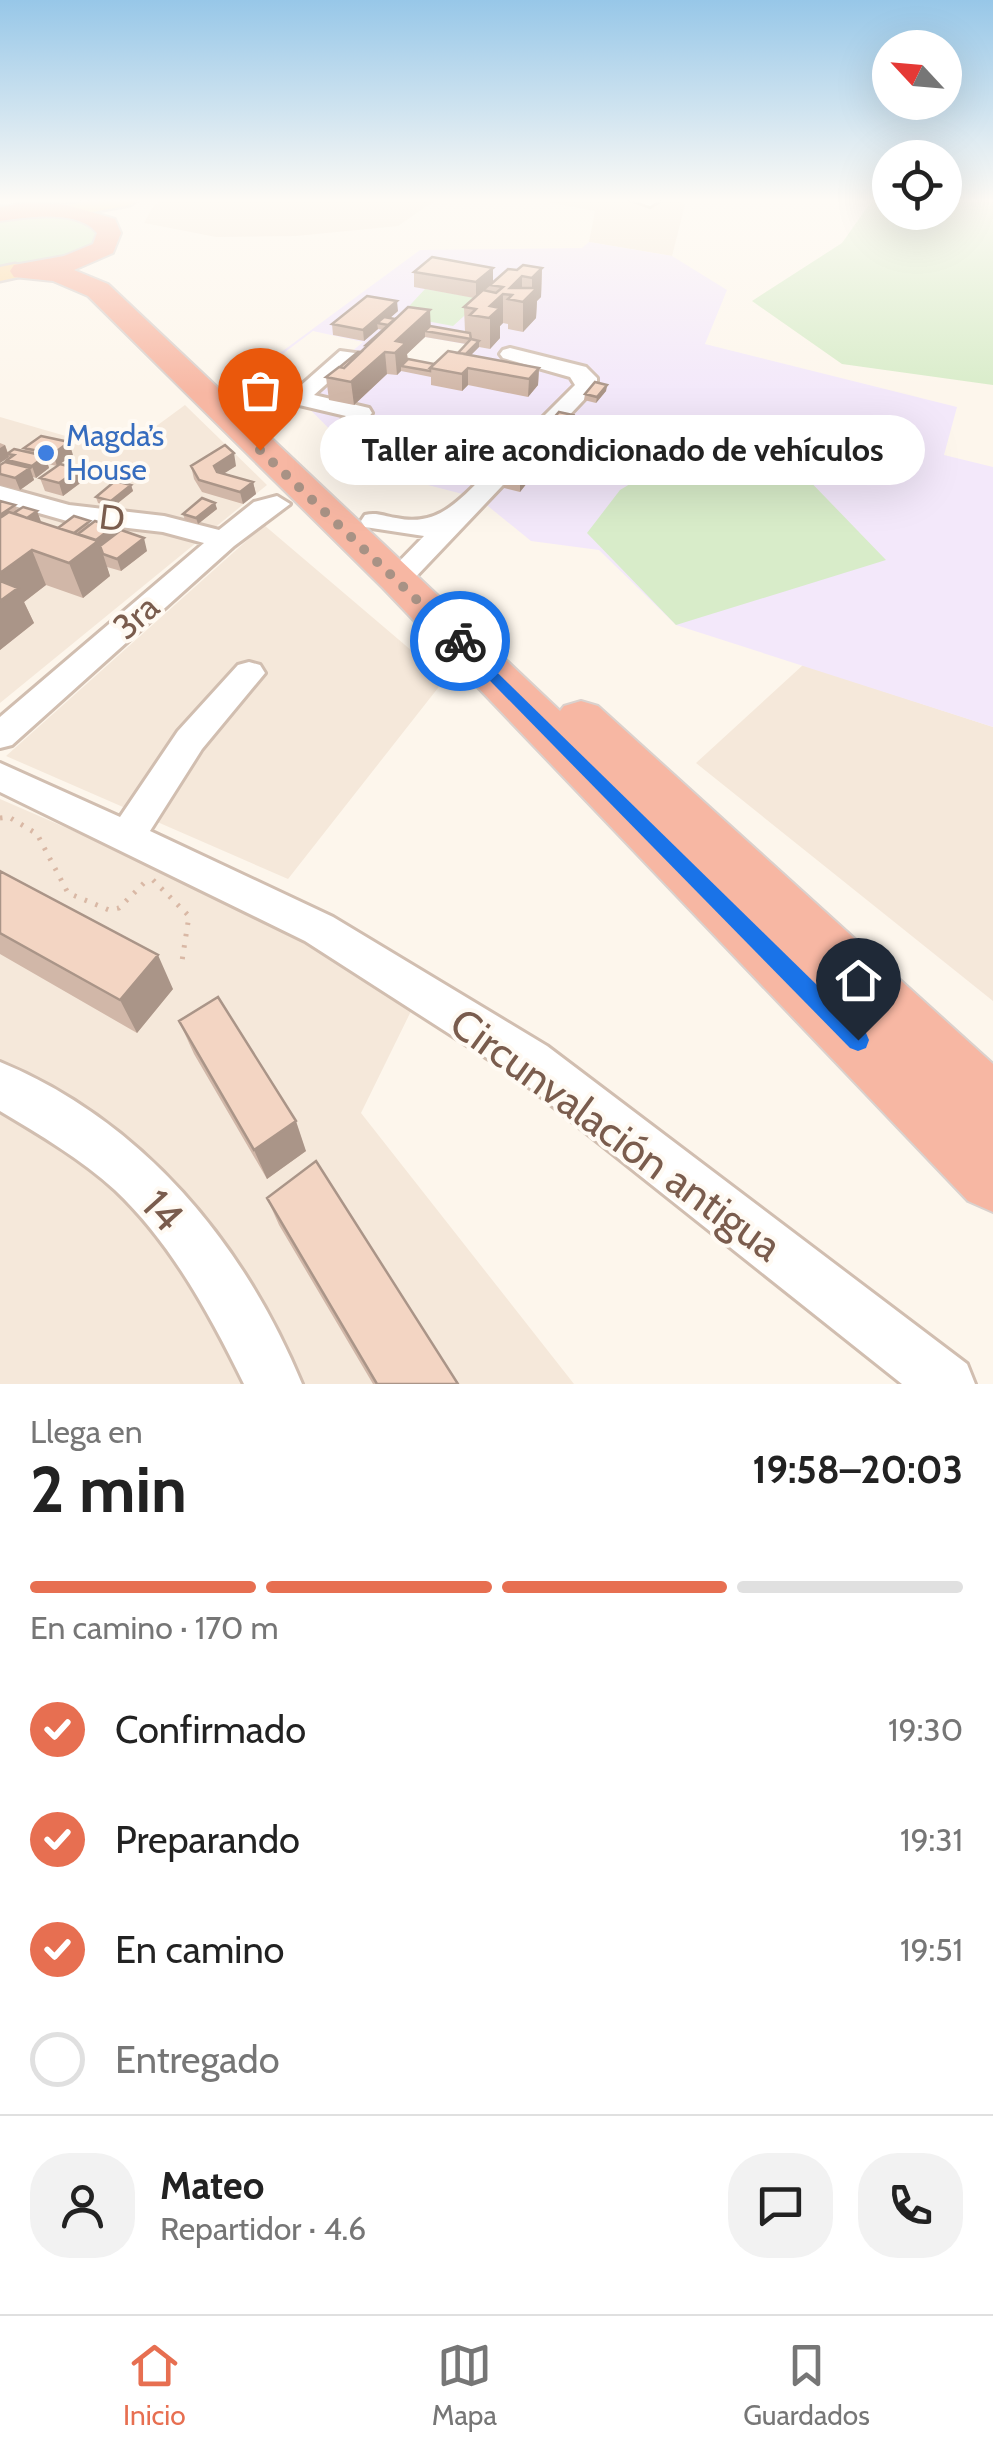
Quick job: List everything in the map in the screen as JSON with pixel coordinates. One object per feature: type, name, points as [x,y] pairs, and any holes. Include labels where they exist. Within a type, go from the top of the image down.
[{"type":"highway","points":[[9,271],[66,264]]},
{"type":"highway","points":[[111,264],[116,284],[374,521],[416,573],[993,1176]]},
{"type":"highway","points":[[9,271],[58,274],[98,290],[287,476],[416,573],[993,1110]]},
{"type":"street","points":[[416,573],[469,507],[586,386],[586,378],[578,372],[510,354]]},
{"type":"street","points":[[370,360],[347,355],[301,394],[304,399],[361,413],[342,434],[354,445],[495,479]]},
{"type":"street","name":"D","points":[[0,494],[67,512],[164,524],[224,540]]},
{"type":"street","name":"3ra","points":[[0,736],[224,540],[261,499]]},
{"type":"street","points":[[374,521],[403,529],[427,528],[442,524],[469,507]]},
{"type":"street","points":[[145,854],[190,740],[249,673]]},
{"type":"street","name":"Circunvalación antigua","points":[[0,776],[145,854],[319,929],[531,1061],[947,1384]]},
{"type":"street","name":"14","points":[[0,1085],[107,1152],[171,1214],[227,1293],[274,1384]]},
{"type":"path","points":[[0,818],[10,818],[36,834],[68,893],[109,910],[119,908],[145,854]]},
{"type":"path","points":[[145,854],[189,916],[182,962]]},
{"type":"shaded area","points":[[402,264],[684,264],[727,290],[705,344],[957,407],[944,455],[993,467],[993,727],[676,625],[599,550],[531,541],[478,498],[370,470],[265,364]],"holes":[[[313,331],[363,342],[311,386],[284,381],[269,364]],[[425,337],[470,345],[444,372],[409,364],[413,360],[403,357]]]},
{"type":"shaded area","points":[[185,405],[267,485],[0,703],[0,417],[121,452]]},
{"type":"shaded area","points":[[264,525],[445,679],[288,879],[6,756]]},
{"type":"shaded area","points":[[803,665],[993,727],[993,1001],[696,763]]},
{"type":"shaded area","points":[[0,799],[198,885],[415,1003],[361,1113],[574,1384],[0,1384]]},
{"type":"green space","points":[[0,264],[43,264],[30,267]]},
{"type":"green space","points":[[810,264],[993,264],[993,385],[842,364],[752,301]]},
{"type":"green space","points":[[425,289],[483,299],[453,326],[400,316]]},
{"type":"green space","points":[[736,457],[800,471],[886,560],[676,625],[587,533],[620,490],[670,460]]},
{"type":"building","points":[[424,264],[493,268],[476,282],[414,272]]},
{"type":"building","points":[[523,265],[542,268],[532,278],[522,276],[510,288],[537,288],[523,302],[503,294],[490,306],[500,308],[489,318],[470,315],[476,309],[464,307],[483,290],[496,293],[503,287],[490,285],[508,269],[517,270]]},
{"type":"building","points":[[367,296],[397,301],[363,330],[332,324]]},
{"type":"building","points":[[408,307],[430,310],[396,341],[406,343],[395,353],[385,352],[351,382],[326,377],[339,367],[344,368]]},
{"type":"building","points":[[384,317],[395,319],[388,325],[377,323]]},
{"type":"building","points":[[430,326],[470,333],[471,339],[425,331]]},
{"type":"building","points":[[471,339],[479,341],[466,354],[458,353]]},
{"type":"building","points":[[448,351],[539,368],[529,379],[468,368],[462,374],[430,368]]},
{"type":"building","points":[[358,352],[344,368],[340,367]]},
{"type":"building","points":[[408,359],[434,364],[430,371],[401,366]]},
{"type":"building","points":[[595,382],[607,385],[597,397],[585,394]]},
{"type":"building","points":[[559,412],[573,415],[536,459],[521,455]]},
{"type":"building","points":[[41,436],[69,442],[53,454],[24,448]]},
{"type":"building","points":[[225,445],[234,453],[214,466],[217,472],[253,482],[240,492],[199,480],[191,466]]},
{"type":"building","points":[[14,449],[45,456],[32,466],[7,460],[14,455],[7,454]]},
{"type":"building","points":[[519,459],[534,462],[520,480],[504,476]]},
{"type":"building","points":[[5,462],[30,468],[15,478],[0,474],[0,465]]},
{"type":"building","points":[[60,464],[79,469],[59,483],[40,478]]},
{"type":"building","points":[[115,481],[131,485],[111,501],[96,497]]},
{"type":"building","points":[[202,498],[215,503],[196,518],[183,514]]},
{"type":"building","points":[[0,501],[15,505],[0,515]]},
{"type":"building","points":[[23,507],[37,511],[27,518],[14,513]]},
{"type":"building","points":[[9,512],[98,541],[69,563],[32,550],[0,573],[0,518]]},
{"type":"building","points":[[74,516],[90,521],[74,533],[58,528]]},
{"type":"building","points":[[95,521],[113,527],[96,540],[78,534]]},
{"type":"building","points":[[121,530],[144,538],[117,559],[103,554],[100,546]]},
{"type":"building","points":[[0,581],[18,588],[0,601]]},
{"type":"building","points":[[0,871],[158,955],[120,1000],[0,933]]},
{"type":"building","points":[[218,997],[296,1121],[254,1150],[179,1021]]},
{"type":"building","points":[[316,1161],[458,1384],[377,1384],[267,1198]]},
{"type":"way so far","points":[[260,450],[460,641]]},
{"type":"place","name":"Taller aire acondicionado de vehículos","points":[[260,450]]},
{"type":"place","name":"Magda’s House","points":[[46,453]]},
{"type":"route","points":[[460,641],[858,1040]]}]
